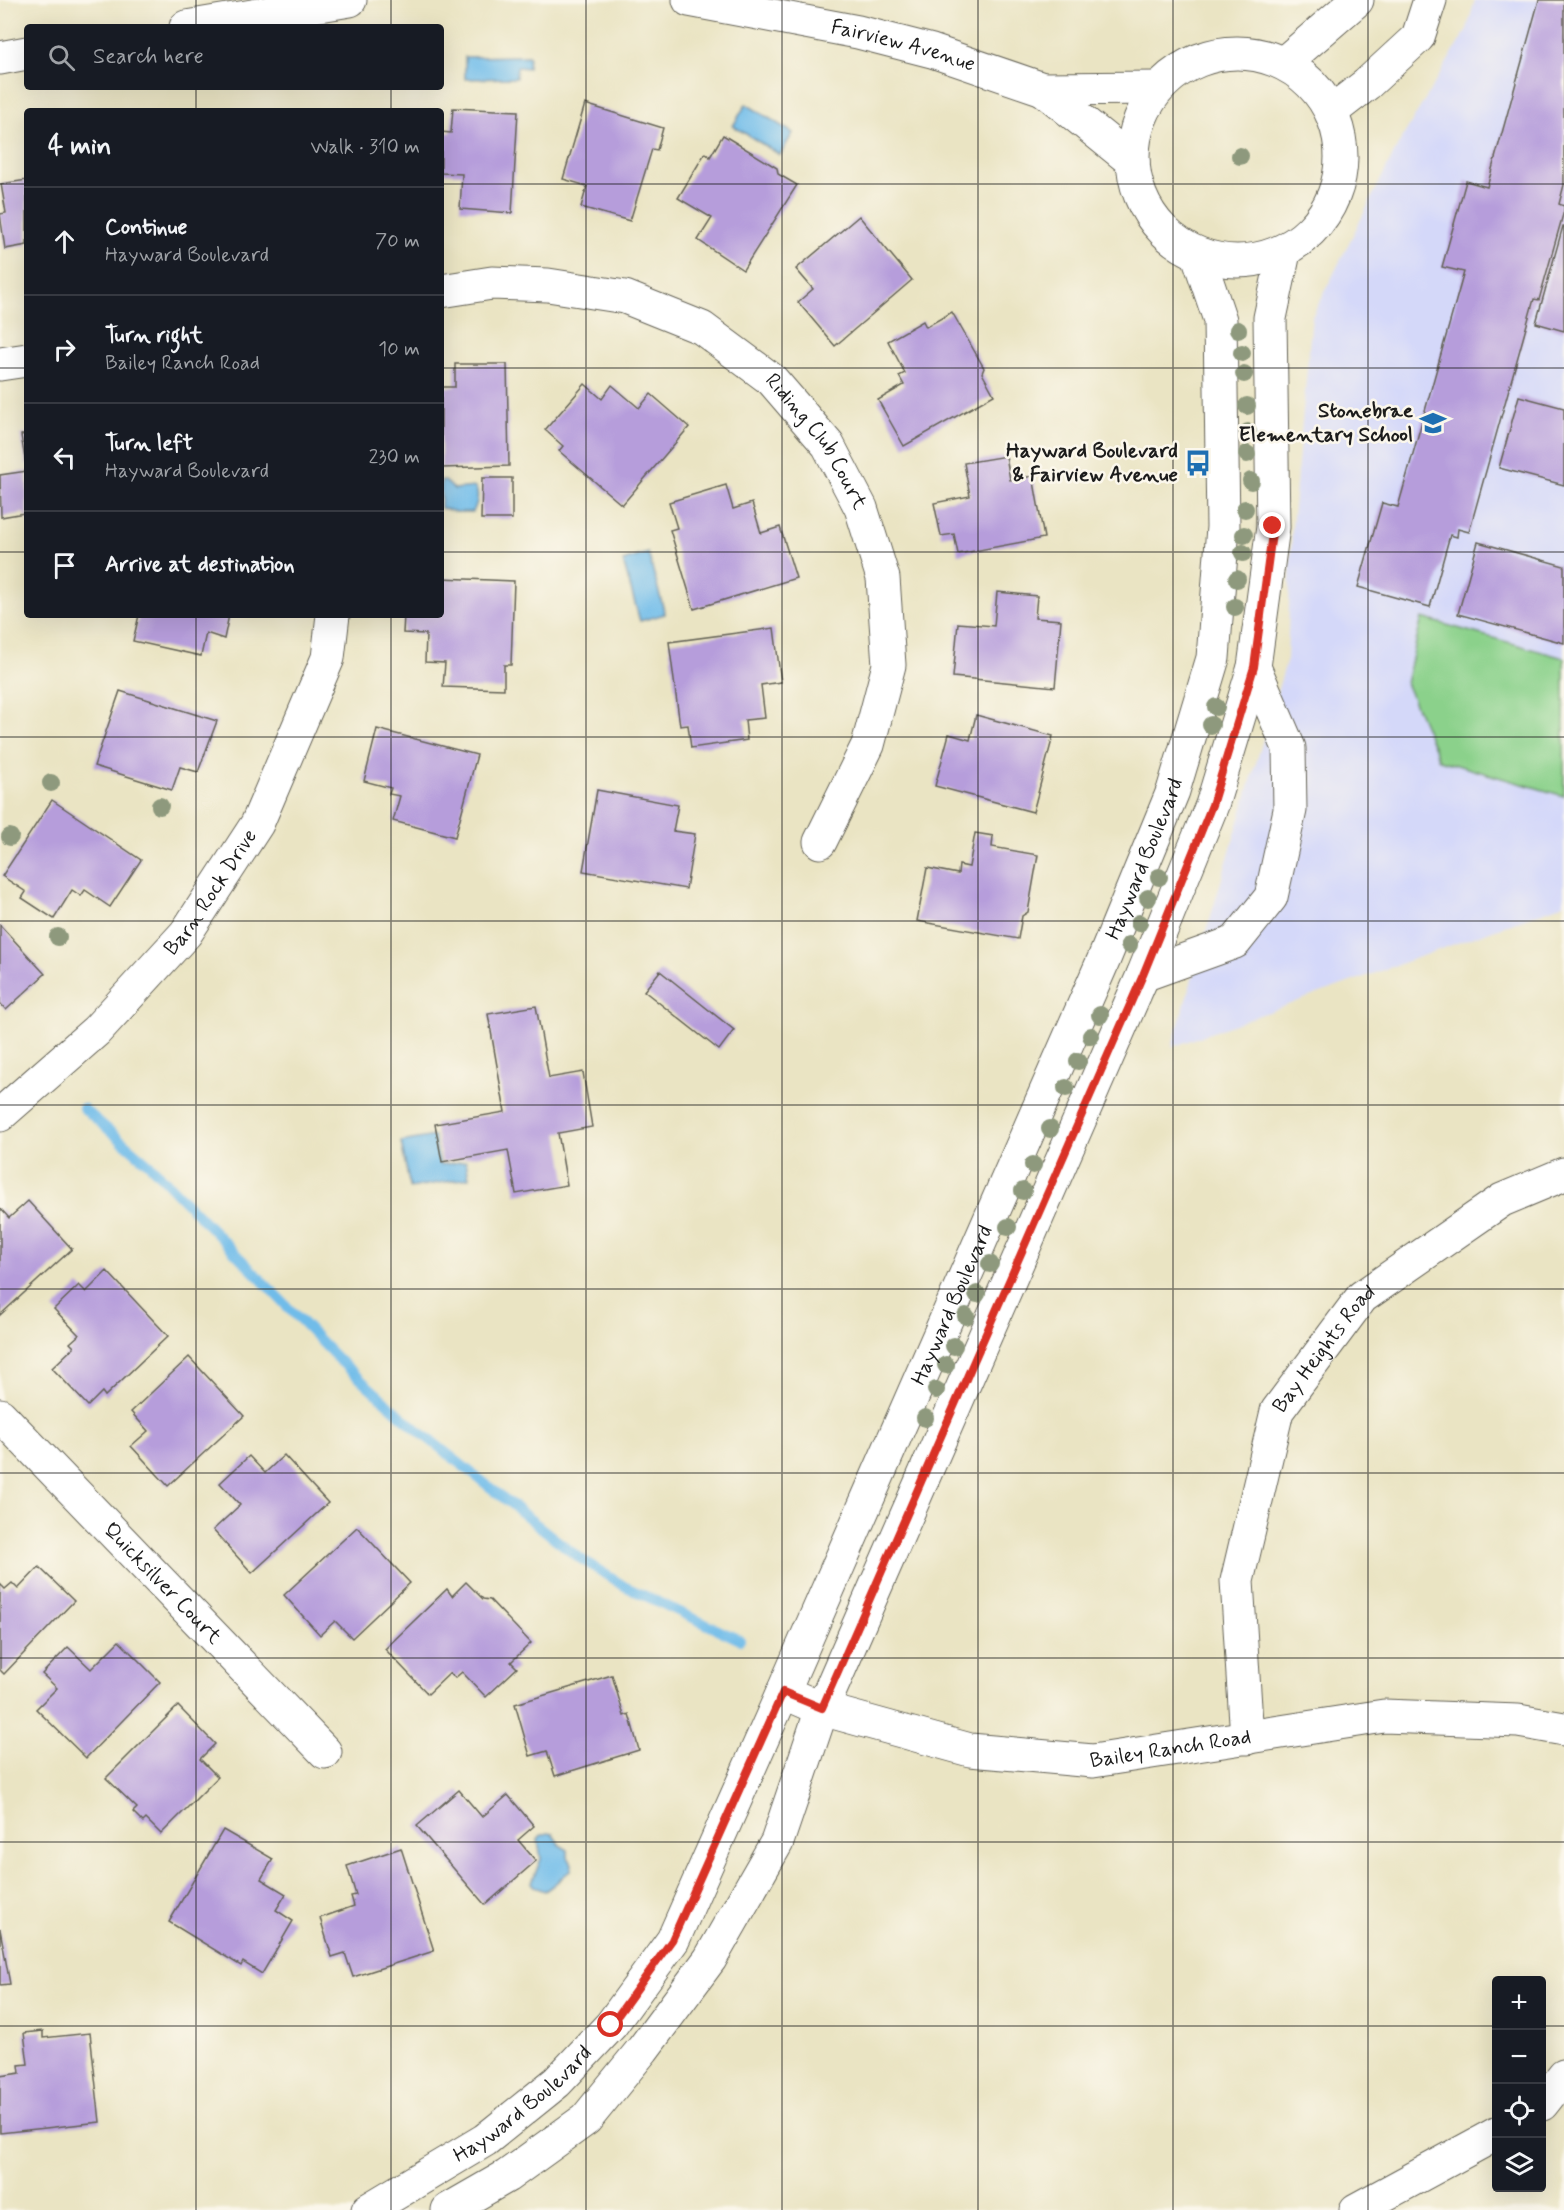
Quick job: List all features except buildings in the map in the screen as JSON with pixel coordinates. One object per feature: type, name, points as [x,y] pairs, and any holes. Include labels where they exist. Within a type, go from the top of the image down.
[{"type":"main road","points":[[204,24],[350,0]]},
{"type":"main road","name":"Fairview Avenue","points":[[689,0],[858,32],[932,51],[1042,89],[1158,88]]},
{"type":"main road","points":[[1284,63],[1357,0]]},
{"type":"main road","points":[[1332,111],[1368,84],[1418,37],[1430,0]]},
{"type":"main road","points":[[1251,53],[1284,63],[1312,83],[1332,111],[1341,143],[1341,176],[1330,207],[1311,233],[1284,252],[1256,261],[1226,262],[1198,255],[1172,240],[1152,218],[1138,191],[1133,162],[1135,136],[1144,111],[1158,88],[1185,66],[1217,54],[1251,53]]},
{"type":"main road","points":[[0,58],[24,54]]},
{"type":"main road","name":"Fairview Avenue","points":[[1042,89],[1133,162]]},
{"type":"main road","name":"Hayward Boulevard","points":[[448,2210],[507,2176],[586,2119],[643,2049],[710,1959],[777,1842],[822,1708],[1143,975],[1212,805],[1254,667],[1273,526],[1270,318],[1284,252]]},
{"type":"main road","name":"Hayward Boulevard","points":[[369,2210],[485,2140],[557,2082],[611,2025],[672,1940],[1104,959],[1173,791],[1213,658],[1223,527],[1221,320],[1198,255]]},
{"type":"main road","name":"Riding Club Court","points":[[444,291],[492,283],[548,285],[625,297],[636,301],[702,328],[772,380],[828,445],[861,508],[884,579],[889,666],[868,745],[820,842]]},
{"type":"main road","points":[[0,364],[24,360]]},
{"type":"main road","name":"Barn Rock Drive","points":[[0,1115],[96,1031],[186,933],[257,824],[328,658],[333,618]]},
{"type":"main road","points":[[1143,975],[1235,942],[1271,897],[1290,810],[1289,748],[1254,667]]},
{"type":"main road","name":"Bay Heights Road","points":[[1247,1738],[1237,1581],[1277,1411],[1362,1297],[1502,1200],[1564,1174]]},
{"type":"main road","name":"Quicksilver Court","points":[[0,1415],[325,1752]]},
{"type":"main road","name":"Bailey Ranch Road","points":[[783,1692],[822,1708],[970,1750],[1093,1761],[1384,1716],[1518,1721],[1564,1729]]},
{"type":"main road","points":[[1546,2099],[1564,2076]]},
{"type":"main road","points":[[1356,2210],[1492,2137]]},
{"type":"shaded area","name":"Stonebrae Elementary School","points":[[1475,0],[1564,0],[1564,904],[1172,1047],[1287,659],[1292,528],[1312,317],[1399,143],[1467,29]]},
{"type":"green space","points":[[1422,618],[1564,658],[1564,796],[1439,760],[1406,683]]},
{"type":"water","points":[[529,56],[528,68],[517,67],[516,78],[465,79],[465,57]]},
{"type":"water","points":[[746,104],[793,133],[780,155],[733,126]]},
{"type":"water","points":[[444,481],[454,489],[475,487],[477,500],[473,512],[456,512],[444,509]]},
{"type":"water","points":[[648,553],[665,614],[640,621],[623,561]]},
{"type":"water","points":[[434,1136],[440,1165],[466,1161],[469,1178],[410,1188],[401,1142]]},
{"type":"water","points":[[547,1833],[553,1834],[561,1846],[568,1850],[568,1857],[572,1864],[571,1870],[545,1891],[534,1887],[532,1882],[541,1859],[538,1840],[540,1836]]},
{"type":"waterway","points":[[83,1108],[150,1165],[340,1361],[415,1428],[578,1557],[624,1586],[740,1640]]},
{"type":"place","name":"Stonebrae Elementary School","points":[[1433,423]]},
{"type":"place","name":"Hayward Boulevard & Fairview Avenue","points":[[1198,463]]},
{"type":"route","points":[[611,2025],[672,1940],[783,1692],[822,1708],[1143,975],[1212,805],[1254,667],[1273,526]]}]
